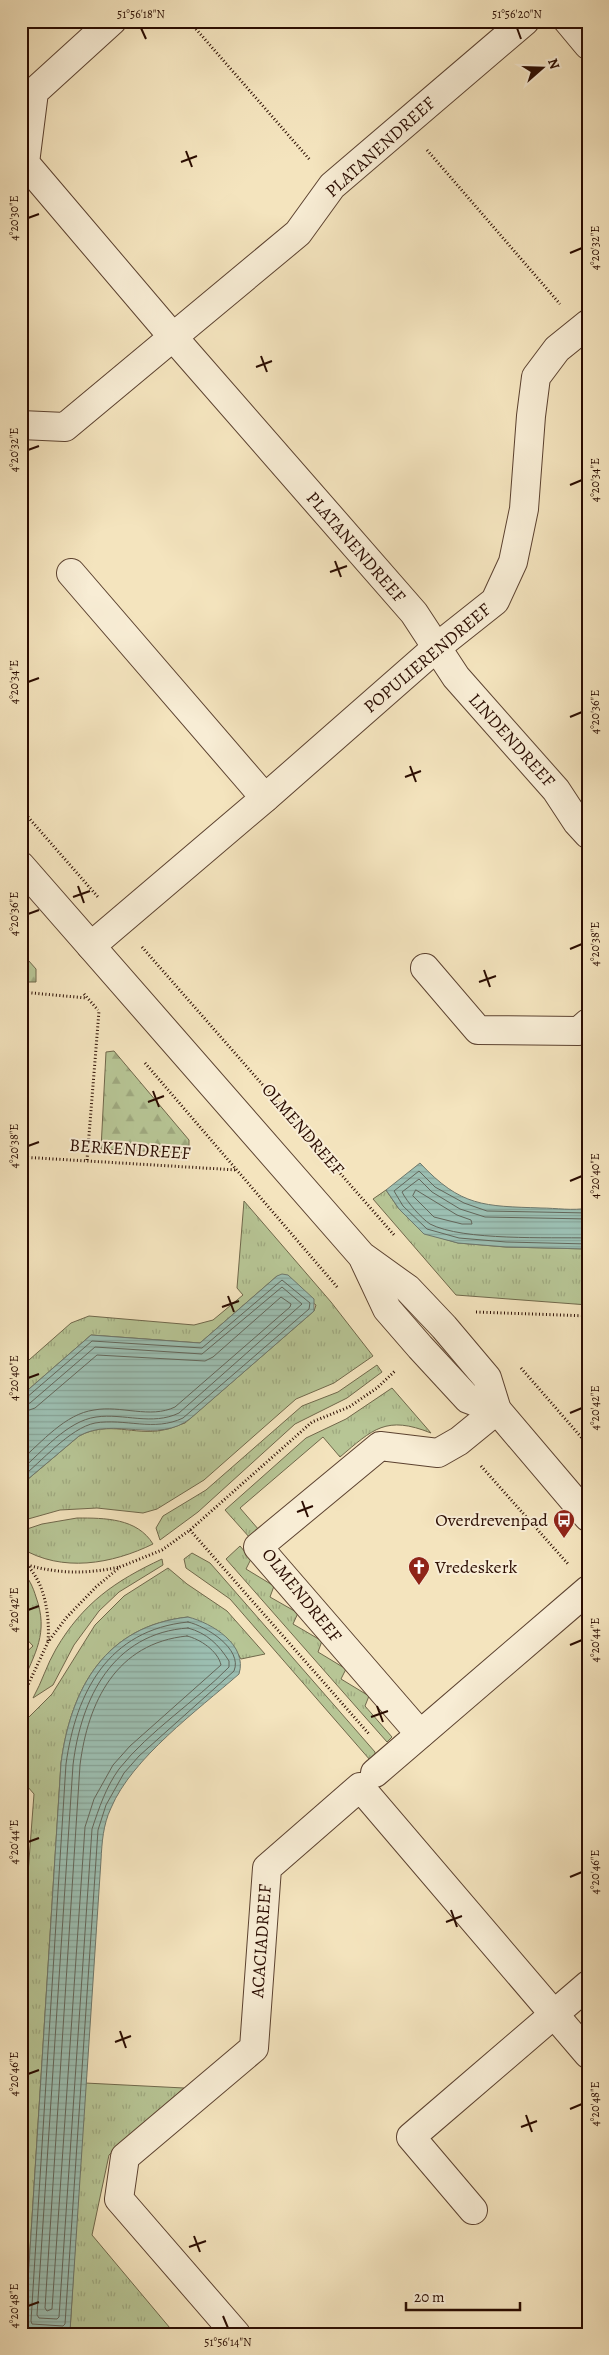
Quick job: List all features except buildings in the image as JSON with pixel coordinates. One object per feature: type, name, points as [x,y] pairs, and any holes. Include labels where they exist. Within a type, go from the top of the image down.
[{"type":"street","name":"PLATANENDREEF","points":[[112,21],[34,92],[26,163],[173,337],[414,613],[437,647]]},
{"type":"street","name":"PLATANENDREEF","points":[[173,337],[298,233],[332,186],[525,21]]},
{"type":"street","points":[[568,21],[588,45]]},
{"type":"street","name":"POPULIERENDREEF","points":[[91,946],[265,798],[437,647],[495,601],[513,562],[524,509],[536,377],[557,348],[584,327]]},
{"type":"street","points":[[21,424],[65,426],[173,337]]},
{"type":"street","points":[[71,573],[265,798]]},
{"type":"street","name":"LINDENDREEF","points":[[437,647],[456,677],[556,790],[577,822],[588,834]]},
{"type":"street","points":[[21,866],[362,1256],[387,1310],[468,1398],[497,1410],[588,1517]]},
{"type":"street","points":[[425,968],[478,1030],[579,1031],[588,1023]]},
{"type":"street","name":"OLMENDREEF","points":[[420,1734],[258,1547],[380,1446],[438,1453],[459,1440],[497,1410]]},
{"type":"street","points":[[383,1765],[588,1590]]},
{"type":"street","name":"ACACIADREEF","points":[[236,2334],[119,2199],[125,2158],[254,2048],[266,1868],[360,1787],[588,2054]]},
{"type":"street","points":[[473,2210],[411,2137],[588,1985]]},
{"type":"path","points":[[189,21],[332,186]]},
{"type":"path","points":[[404,123],[584,327]]},
{"type":"path","name":"OLMENDREEF","points":[[21,809],[396,1237]]},
{"type":"path","points":[[82,991],[105,1018]]},
{"type":"path","points":[[21,992],[88,998]]},
{"type":"path","points":[[87,1160],[99,1011]]},
{"type":"path","points":[[143,1061],[339,1289]]},
{"type":"path","name":"BERKENDREEF","points":[[21,1156],[238,1170]]},
{"type":"path","points":[[471,1312],[588,1316]]},
{"type":"path","points":[[520,1367],[588,1445]]},
{"type":"path","points":[[27,1565],[46,1570],[79,1574],[120,1567],[162,1550],[190,1530],[312,1422],[349,1407],[377,1388],[397,1368],[403,1375]]},
{"type":"path","points":[[459,1440],[568,1565]]},
{"type":"path","points":[[190,1530],[383,1765]]},
{"type":"path","points":[[21,1560],[27,1565],[38,1582],[45,1601],[50,1621],[48,1642]]},
{"type":"path","points":[[21,1700],[48,1642],[66,1618],[96,1587],[120,1567]]},
{"type":"green space","points":[[21,952],[36,969],[36,982],[21,982]]},
{"type":"green space","points":[[114,1051],[189,1140],[189,1153],[101,1149],[106,1052]]},
{"type":"green space","points":[[386,1190],[399,1209],[424,1233],[458,1243],[506,1247],[588,1249],[588,1305],[456,1295],[373,1199]]},
{"type":"green space","points":[[244,1201],[331,1302],[373,1356],[334,1383],[296,1399],[204,1480],[157,1509],[143,1513],[97,1508],[60,1510],[21,1521],[21,1485],[79,1436],[101,1429],[152,1431],[169,1429],[185,1423],[314,1311],[316,1305],[277,1276],[200,1343],[91,1335],[21,1396],[21,1367],[71,1323],[89,1316],[194,1325],[213,1320],[243,1295],[237,1288]]},
{"type":"green space","points":[[377,1365],[382,1372],[347,1398],[295,1424],[198,1512],[160,1540],[156,1528],[163,1516],[206,1490],[302,1406],[338,1392]]},
{"type":"green space","points":[[392,1388],[431,1433],[402,1425],[391,1425],[371,1432],[340,1457],[323,1437],[240,1508],[259,1530],[250,1538],[225,1510],[306,1438],[346,1419]]},
{"type":"green space","points":[[77,1518],[109,1519],[129,1524],[146,1535],[153,1544],[121,1557],[87,1563],[53,1561],[21,1548],[21,1531],[42,1524]]},
{"type":"green space","points":[[240,1546],[251,1559],[246,1569],[274,1586],[270,1597],[298,1613],[293,1624],[322,1641],[318,1652],[346,1669],[341,1679],[369,1696],[365,1706],[392,1737],[387,1742],[226,1559]]},
{"type":"green space","points":[[192,1553],[210,1563],[375,1752],[375,1755],[370,1760],[230,1599],[186,1568],[184,1559]]},
{"type":"green space","points":[[162,1559],[163,1565],[119,1592],[99,1611],[74,1645],[53,1685],[33,1698],[56,1649],[66,1633],[89,1606],[115,1585]]},
{"type":"green space","points":[[168,1568],[187,1584],[227,1611],[265,1654],[241,1659],[233,1646],[188,1617],[159,1623],[135,1633],[114,1647],[97,1665],[84,1686],[74,1709],[66,1735],[61,1763],[25,2328],[70,2331],[85,2083],[184,2088],[109,2155],[92,2235],[175,2334],[21,2334],[21,1966],[34,1794],[21,1779],[21,1725],[52,1694],[95,1625],[124,1596]]},
{"type":"green space","points":[[21,1570],[34,1590],[40,1610],[41,1632],[39,1643],[21,1686],[21,1657],[33,1646],[21,1633]]},
{"type":"water","points":[[420,1163],[448,1188],[474,1201],[504,1206],[588,1208],[588,1249],[506,1247],[458,1243],[424,1234],[399,1209],[386,1190]]},
{"type":"water","points":[[282,1274],[288,1275],[314,1299],[314,1311],[191,1418],[178,1426],[165,1429],[107,1429],[79,1436],[21,1485],[21,1396],[91,1335],[200,1343],[277,1276]]},
{"type":"water","points":[[188,1617],[207,1624],[226,1637],[238,1654],[240,1663],[239,1674],[186,1719],[150,1753],[121,1789],[106,1821],[101,1853],[70,2331],[25,2328],[61,1763],[66,1735],[84,1686],[98,1665],[114,1647],[135,1633],[159,1623]]},
{"type":"place","name":"Overdrevenpad","points":[[564,1539]]},
{"type":"place","name":"Vredeskerk","points":[[419,1586]]}]
